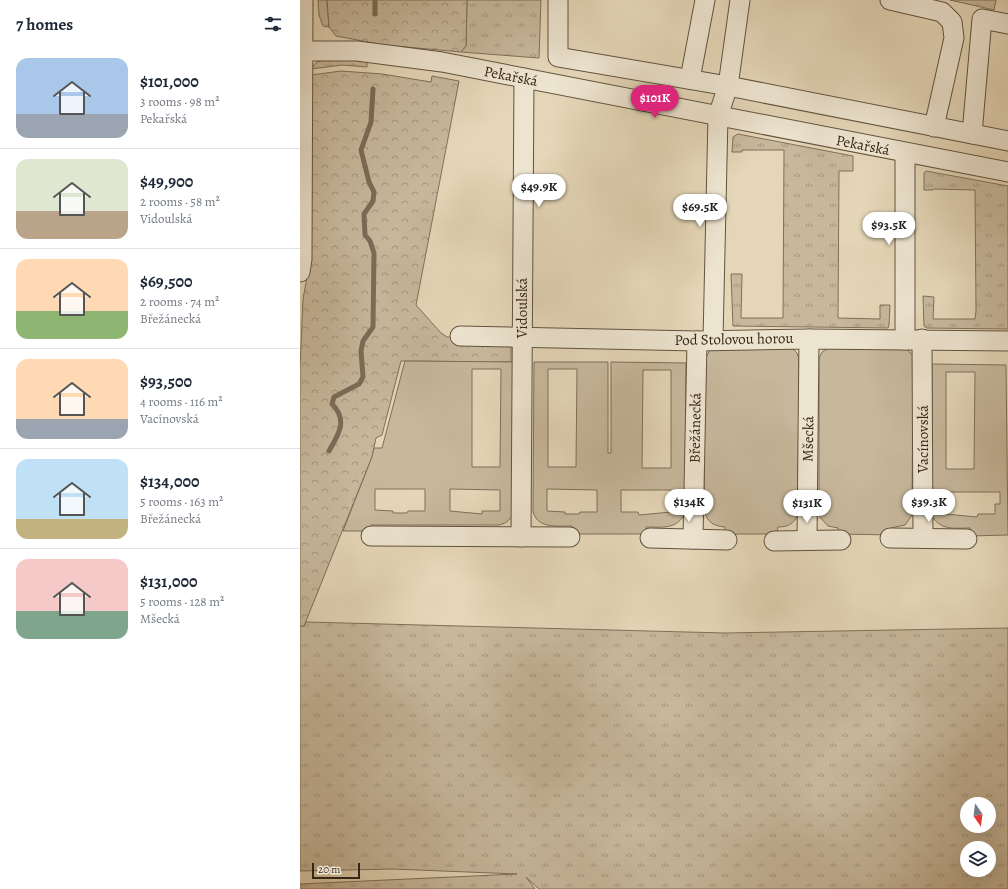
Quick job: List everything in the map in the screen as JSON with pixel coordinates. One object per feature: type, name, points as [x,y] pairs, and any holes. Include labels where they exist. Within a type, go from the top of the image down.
[{"type":"street","points":[[300,272],[302,259],[302,50],[304,0]]},
{"type":"street","points":[[558,0],[558,57],[728,86],[1008,142]]},
{"type":"street","points":[[690,79],[705,0]]},
{"type":"street","points":[[718,116],[728,86],[740,0]]},
{"type":"street","points":[[890,0],[942,12],[952,22],[954,38],[934,126]]},
{"type":"street","points":[[972,134],[982,19],[1008,24]]},
{"type":"street","name":"Pekařská","points":[[302,50],[357,52],[410,57],[1008,172]]},
{"type":"street","name":"Vidoulská","points":[[521,537],[524,78]]},
{"type":"street","name":"Břežánecká","points":[[693,539],[718,116]]},
{"type":"street","name":"Vacínovská","points":[[905,153],[923,538]]},
{"type":"street","name":"Pod Stolovou horou","points":[[460,336],[705,340],[809,339],[1008,341]]},
{"type":"street","name":"Mšecká","points":[[807,540],[809,339]]},
{"type":"street","points":[[371,536],[570,537]]},
{"type":"street","points":[[650,538],[727,540]]},
{"type":"street","points":[[890,538],[967,539]]},
{"type":"street","points":[[774,541],[841,540]]},
{"type":"green space","points":[[318,0],[327,0],[329,27],[323,26],[319,15]]},
{"type":"green space","points":[[327,0],[467,0],[466,46],[461,52],[384,45],[336,36],[329,27]]},
{"type":"green space","points":[[467,0],[541,0],[539,58],[461,52],[466,46]]},
{"type":"green space","points":[[950,0],[996,0],[994,10]]},
{"type":"green space","points":[[327,59],[367,61],[367,67],[342,65],[311,69],[317,62]]},
{"type":"green space","points":[[341,71],[382,74],[431,82],[432,76],[459,81],[416,305],[441,333],[447,337],[511,338],[511,362],[401,361],[382,435],[376,438],[372,457],[304,626],[300,626],[300,369],[303,299],[310,261],[311,75]]},
{"type":"green space","points":[[738,134],[853,156],[853,171],[839,171],[838,318],[880,319],[880,305],[890,305],[888,328],[733,326],[731,274],[742,274],[741,318],[783,318],[784,150],[742,150],[742,152],[732,152],[733,137]]},
{"type":"green space","points":[[926,171],[1008,186],[1008,329],[926,328],[924,326],[923,296],[934,297],[933,319],[975,319],[976,311],[975,190],[924,190],[924,173]]},
{"type":"green space","points":[[792,348],[797,353],[799,359],[798,514],[795,520],[790,524],[778,527],[777,534],[725,534],[725,527],[717,526],[711,523],[704,510],[705,359],[710,350]]},
{"type":"green space","points":[[828,348],[907,349],[913,356],[912,515],[905,525],[891,528],[891,535],[839,534],[838,528],[828,526],[819,516],[819,358],[822,352]]},
{"type":"green space","points":[[405,361],[515,362],[514,512],[510,519],[506,522],[499,525],[371,525],[370,531],[343,531],[372,457],[374,448],[382,448]],"holes":[[[472,369],[501,369],[500,467],[472,467]],[[375,489],[425,489],[425,511],[393,513],[393,511],[375,510]],[[450,489],[500,490],[500,511],[482,511],[482,514],[450,511]]]},
{"type":"green space","points":[[534,362],[608,362],[608,453],[611,453],[611,362],[686,363],[685,513],[678,522],[673,525],[663,527],[646,527],[646,534],[572,534],[572,526],[554,526],[543,524],[535,517],[533,511]],"holes":[[[548,369],[577,369],[576,467],[548,467]],[[643,370],[671,370],[671,468],[642,468]],[[547,489],[597,490],[597,512],[565,514],[565,512],[547,511]],[[621,490],[671,490],[671,512],[639,515],[638,512],[621,512]]]},
{"type":"green space","points":[[932,364],[1006,365],[1008,535],[970,536],[970,528],[949,528],[940,524],[932,516]],"holes":[[[946,372],[975,372],[974,469],[946,469]],[[945,492],[1000,492],[1000,504],[995,504],[995,514],[978,514],[977,517],[945,514]]]},
{"type":"green space","points":[[306,622],[725,633],[1008,628],[1008,889],[539,889],[526,877],[535,889],[300,889],[300,884],[517,874],[393,869],[300,871],[300,626],[304,626]]},
{"type":"waterway","points":[[375,0],[375,14]]},
{"type":"waterway","points":[[329,451],[339,433],[341,421],[337,410],[332,404],[334,397],[359,384],[363,377],[361,351],[363,341],[373,327],[374,253],[370,241],[365,235],[364,214],[373,201],[374,192],[369,182],[361,150],[371,122],[373,89]]}]
